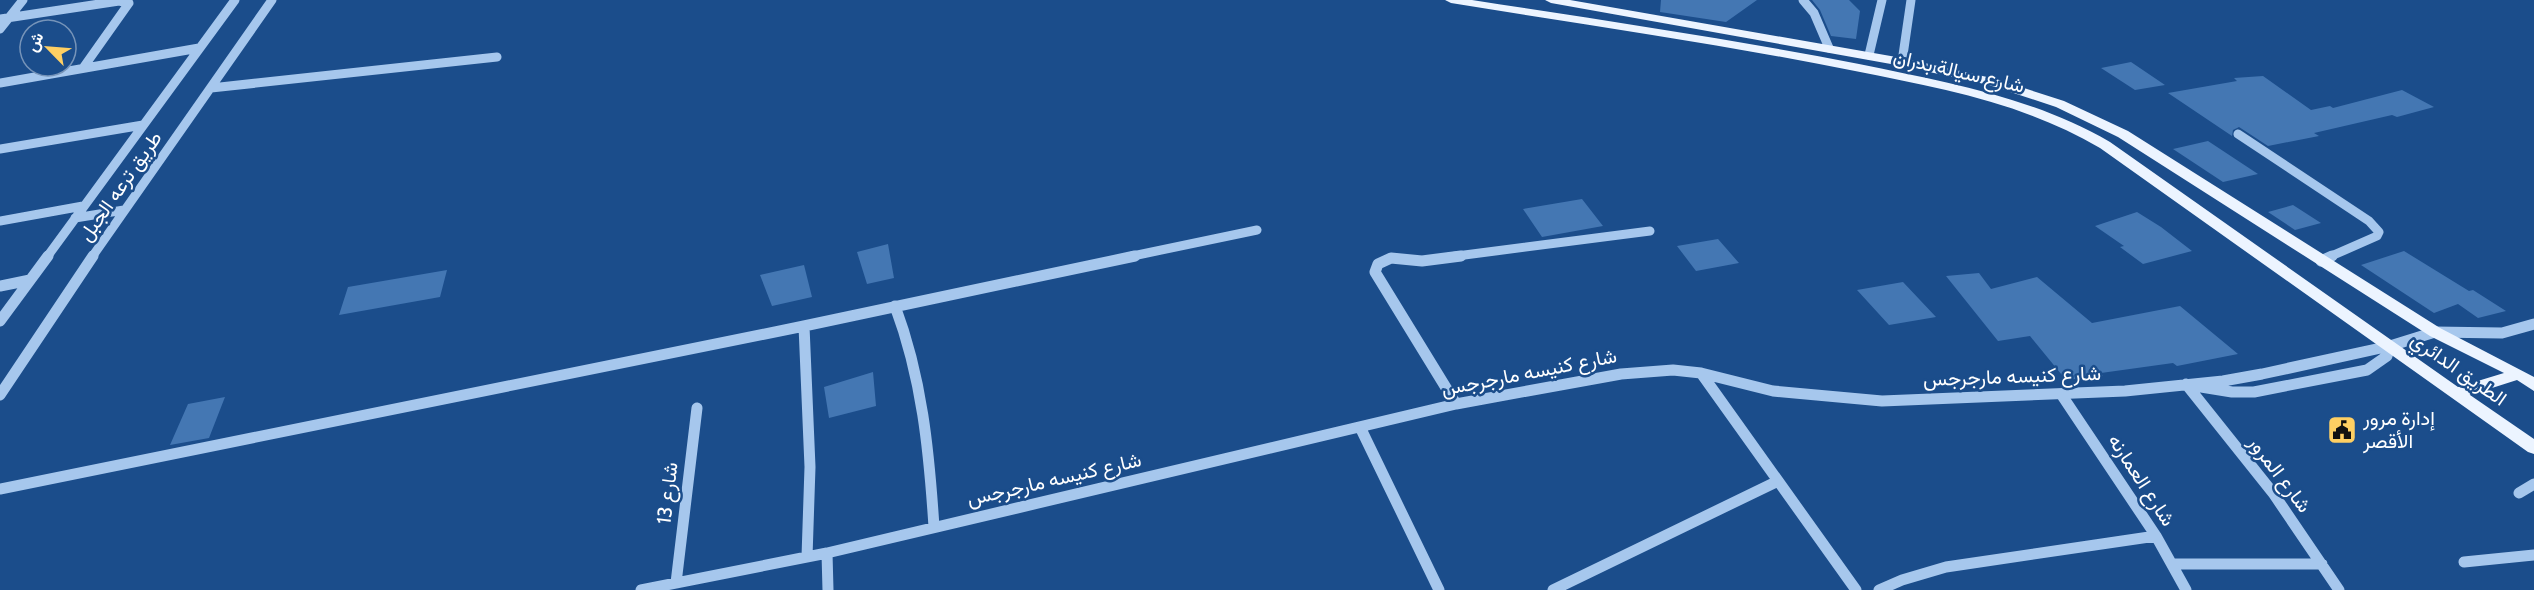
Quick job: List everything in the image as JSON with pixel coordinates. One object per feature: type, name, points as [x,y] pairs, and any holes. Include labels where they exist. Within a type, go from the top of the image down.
[{"type":"main road","name":"شارع سيالة بدران","points":[[1451,0],[1846,65],[1988,96],[2051,115],[2080,129],[2105,145],[2390,346]]},
{"type":"main road","name":"شارع سيالة بدران","points":[[1551,0],[1869,55],[2026,92],[2093,118],[2123,134],[2435,332]]},
{"type":"main road","name":"الطريق الدائري","points":[[2435,332],[2534,385]]},
{"type":"main road","name":"الطريق الدائري","points":[[2390,346],[2534,448]]},
{"type":"main road","points":[[2456,393],[2519,375]]},
{"type":"street","points":[[0,29],[4,18],[23,0]]},
{"type":"street","name":"طريق ترعه الجبل","points":[[0,321],[235,0]]},
{"type":"street","name":"طريق ترعه الجبل","points":[[0,395],[124,210],[272,0]]},
{"type":"street","points":[[1803,0],[1815,13],[1829,48]]},
{"type":"street","points":[[1869,55],[1882,0]]},
{"type":"street","points":[[1902,62],[1911,0]]},
{"type":"street","points":[[4,18],[108,1],[124,1],[129,5],[83,68]]},
{"type":"street","points":[[0,83],[199,48]]},
{"type":"street","points":[[210,88],[497,57]]},
{"type":"street","points":[[0,148],[143,125]]},
{"type":"street","points":[[2238,134],[2369,221],[2379,232],[2377,236],[2321,261]]},
{"type":"street","points":[[0,221],[83,206]]},
{"type":"street","points":[[75,218],[124,210]]},
{"type":"street","points":[[0,489],[804,326],[1257,230]]},
{"type":"street","points":[[1456,404],[1380,284],[1375,272],[1378,264],[1391,258],[1422,261],[1650,231]]},
{"type":"street","points":[[0,286],[30,280]]},
{"type":"street","points":[[895,306],[917,368],[926,414],[934,527]]},
{"type":"street","name":"شارع كنيسه مارجرجس","points":[[641,590],[827,553],[1456,404],[1647,370],[1701,373],[1773,391],[1846,400],[1882,401],[2061,394],[2186,384],[2262,374],[2390,346],[2435,332],[2502,333],[2534,324]]},
{"type":"street","points":[[804,326],[810,467],[807,557]]},
{"type":"street","points":[[2186,384],[2210,390],[2254,392],[2367,370],[2387,356],[2390,346]]},
{"type":"street","points":[[1701,373],[1856,590]]},
{"type":"street","name":"شارع المرور","points":[[2186,384],[2273,493],[2339,590]]},
{"type":"street","name":"شارع العمارنه","points":[[2061,394],[2156,536],[2186,590]]},
{"type":"street","name":"شارع 13","points":[[676,583],[697,408]]},
{"type":"street","points":[[1360,427],[1440,590]]},
{"type":"street","points":[[1553,590],[1778,481]]},
{"type":"street","points":[[2519,493],[2534,484]]},
{"type":"street","points":[[1879,590],[1902,580],[1946,567],[2156,536]]},
{"type":"street","points":[[827,553],[828,590]]},
{"type":"street","points":[[2464,562],[2534,555]]},
{"type":"street","points":[[2172,564],[2322,564]]},
{"type":"building","points":[[1661,0],[1757,0],[1726,22],[1660,12]]},
{"type":"building","points":[[1812,0],[1849,0],[1860,11],[1856,39],[1831,36],[1820,10]]},
{"type":"building","points":[[2131,62],[2165,85],[2135,90],[2101,68]]},
{"type":"building","points":[[2263,76],[2311,110],[2330,106],[2333,108],[2402,90],[2434,107],[2397,117],[2392,115],[2314,133],[2319,136],[2268,146],[2239,127],[2233,130],[2232,136],[2168,93],[2237,81],[2234,78]]},
{"type":"building","points":[[2208,141],[2258,174],[2223,182],[2173,149]]},
{"type":"building","points":[[1582,199],[1603,226],[1542,237],[1523,209]]},
{"type":"building","points":[[2293,205],[2321,223],[2295,230],[2268,212]]},
{"type":"building","points":[[2137,212],[2192,251],[2143,264],[2120,247],[2124,246],[2095,226]]},
{"type":"building","points":[[1718,239],[1739,263],[1696,271],[1677,246]]},
{"type":"building","points":[[888,244],[894,278],[867,284],[857,252]]},
{"type":"building","points":[[2404,251],[2506,311],[2478,318],[2458,304],[2434,313],[2361,265]]},
{"type":"building","points":[[804,265],[812,297],[772,306],[760,275]]},
{"type":"building","points":[[447,270],[440,297],[339,315],[348,287]]},
{"type":"building","points":[[1979,273],[1991,289],[2037,277],[2092,323],[2180,306],[2238,354],[2177,366],[2173,363],[2101,373],[2103,376],[2066,380],[2030,336],[1998,341],[1946,276]]},
{"type":"building","points":[[1903,282],[1936,317],[1889,325],[1857,290]]},
{"type":"building","points":[[873,372],[876,406],[829,418],[824,387]]},
{"type":"building","points":[[225,397],[209,438],[170,445],[188,404]]},
{"type":"place","name":"إدارة مرور الأقصر","points":[[2342,430]]}]
